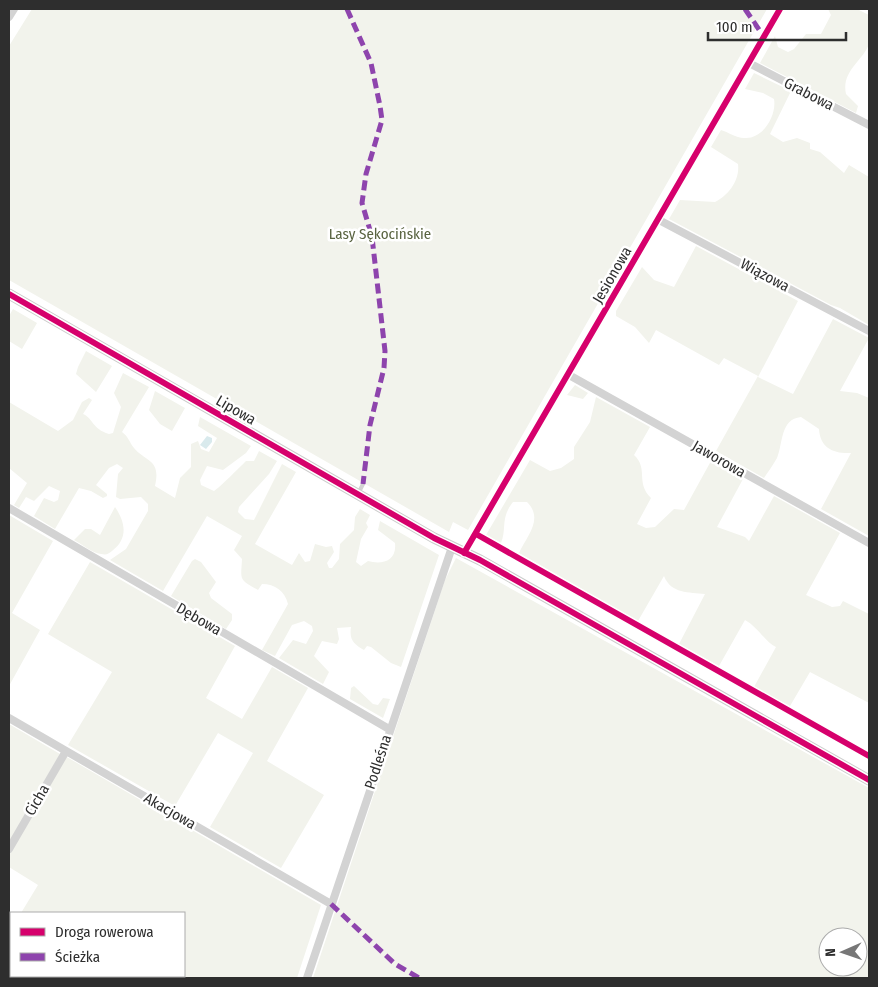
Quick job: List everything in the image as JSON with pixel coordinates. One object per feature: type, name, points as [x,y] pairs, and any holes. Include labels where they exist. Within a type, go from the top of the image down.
[{"type":"street","points":[[9,17],[14,9]]},
{"type":"street","name":"Jesionowa","points":[[464,553],[780,9]]},
{"type":"street","name":"Grabowa","points":[[749,63],[869,125]]},
{"type":"street","name":"Wiązowa","points":[[659,220],[869,331]]},
{"type":"street","name":"Lipowa","points":[[9,294],[360,489],[452,547],[869,780]]},
{"type":"street","name":"Jaworowa","points":[[569,375],[869,543]]},
{"type":"street","name":"Dębowa","points":[[9,508],[389,729]]},
{"type":"street","name":"Podleśna","points":[[307,978],[389,729],[452,547]]},
{"type":"street","name":"Akacjowa","points":[[9,718],[332,904]]},
{"type":"street","name":"Cicha","points":[[9,849],[66,751]]},
{"type":"green space","name":"Lasy Sękocińskie","points":[[32,9],[767,9],[468,530],[453,522],[449,532],[9,280],[9,46]]},
{"type":"green space","points":[[828,9],[857,9],[869,15],[869,44],[849,73],[845,86],[846,94],[858,106],[856,113],[760,63],[775,36],[778,47],[788,52],[794,49],[806,34],[821,34],[831,15]]},
{"type":"green space","points":[[754,73],[791,91],[770,134],[783,142],[797,138],[810,143],[810,149],[820,152],[844,173],[849,165],[869,177],[869,325],[669,219],[680,200],[715,202],[729,191],[735,181],[738,164],[711,147],[721,130],[738,137],[751,138],[763,131],[771,119],[774,99],[763,93],[745,89]]},
{"type":"green space","points":[[696,246],[798,301],[758,377],[793,394],[833,319],[869,338],[840,391],[857,393],[869,398],[869,536],[821,509],[851,453],[834,451],[829,448],[822,441],[819,429],[801,417],[789,422],[783,433],[777,458],[764,478],[716,451],[758,376],[724,358],[719,365],[656,330],[649,343],[635,327],[616,316],[616,311],[642,267],[654,280],[674,287]]},
{"type":"green space","points":[[13,309],[37,323],[22,349],[9,341],[9,316]]},
{"type":"green space","points":[[86,351],[112,366],[96,392],[76,374]]},
{"type":"green space","points":[[123,373],[149,387],[122,432],[139,453],[152,462],[156,471],[155,486],[175,498],[180,478],[191,467],[191,444],[198,441],[201,449],[209,452],[217,438],[198,426],[200,417],[251,446],[246,453],[223,470],[207,466],[200,480],[201,485],[214,491],[246,461],[254,461],[259,451],[277,461],[269,474],[239,507],[238,512],[245,519],[254,520],[282,464],[296,472],[255,544],[292,565],[299,553],[305,562],[310,561],[315,544],[326,547],[332,546],[334,552],[327,563],[329,568],[332,568],[339,559],[340,544],[354,530],[355,517],[360,509],[370,515],[366,523],[368,527],[361,539],[356,562],[361,566],[368,561],[383,562],[394,554],[395,543],[378,530],[380,521],[439,555],[401,667],[391,663],[371,647],[367,646],[364,650],[357,646],[352,638],[351,627],[337,628],[339,639],[337,644],[322,641],[314,656],[329,672],[323,684],[279,658],[293,640],[306,644],[313,631],[312,626],[304,621],[292,625],[275,656],[262,650],[288,604],[287,599],[275,587],[262,584],[258,590],[244,581],[241,575],[242,559],[234,550],[242,536],[207,516],[163,591],[110,560],[126,549],[148,511],[148,504],[141,497],[120,499],[116,497],[118,474],[123,468],[117,464],[109,468],[96,485],[107,496],[103,498],[91,491],[79,488],[55,529],[34,516],[44,498],[54,502],[58,500],[60,491],[49,486],[34,501],[26,497],[19,508],[14,505],[27,483],[9,468],[9,402],[58,431],[73,420],[82,402],[89,398],[92,400],[83,414],[103,432],[113,433],[121,407],[114,393]]},
{"type":"green space","points":[[575,385],[588,393],[583,399],[567,395]]},
{"type":"green space","points":[[155,391],[185,408],[172,431],[160,424],[149,410]]},
{"type":"green space","points":[[596,397],[650,427],[634,455],[641,465],[644,486],[651,498],[637,524],[646,528],[655,527],[674,509],[684,510],[711,461],[743,479],[717,527],[745,537],[749,541],[774,496],[840,533],[806,595],[832,607],[840,606],[843,601],[869,614],[869,703],[810,672],[790,706],[754,687],[776,647],[745,620],[719,666],[679,644],[705,594],[676,589],[667,582],[664,576],[638,621],[519,553],[530,534],[534,521],[532,508],[527,502],[513,502],[509,508],[506,513],[501,543],[486,535],[530,460],[550,471],[561,468],[574,459],[574,447],[590,422]]},
{"type":"green space","points":[[115,507],[119,513],[124,530],[121,541],[112,551],[108,554],[98,553],[74,540],[85,529],[91,529],[100,535]]},
{"type":"green space","points":[[9,515],[53,541],[12,613],[40,630],[9,686]]},
{"type":"green space","points":[[456,558],[869,788],[869,978],[313,978],[445,580]]},
{"type":"green space","points":[[195,559],[201,562],[216,582],[209,593],[211,598],[232,614],[232,620],[226,629],[171,596]]},
{"type":"green space","points":[[90,562],[235,646],[206,698],[242,719],[272,667],[308,688],[267,761],[324,795],[281,868],[210,827],[253,753],[218,733],[175,806],[68,745],[112,672],[48,634]]},
{"type":"green space","points":[[354,686],[373,704],[378,705],[383,698],[390,699],[383,718],[350,699],[351,688]]},
{"type":"green space","points":[[9,724],[60,754],[9,843]]},
{"type":"green space","points":[[65,756],[321,905],[297,978],[112,978],[110,977],[185,977],[185,912],[22,912],[38,885],[9,867],[9,854]]},
{"type":"green space","points":[[9,932],[10,977],[89,978],[9,978]]},
{"type":"shaded area","points":[[207,436],[212,438],[212,442],[206,449],[200,445]]},
{"type":"marked path","points":[[347,9],[371,63],[382,120],[366,174],[362,203],[372,237],[385,351],[384,368],[370,425],[363,484]]},
{"type":"marked path","points":[[745,9],[764,37]]},
{"type":"marked path","points":[[331,904],[395,964],[419,978]]},
{"type":"cycle path","points":[[464,553],[780,9]]},
{"type":"cycle path","points":[[9,294],[434,538],[480,560],[869,780]]},
{"type":"cycle path","points":[[476,534],[869,756]]}]
